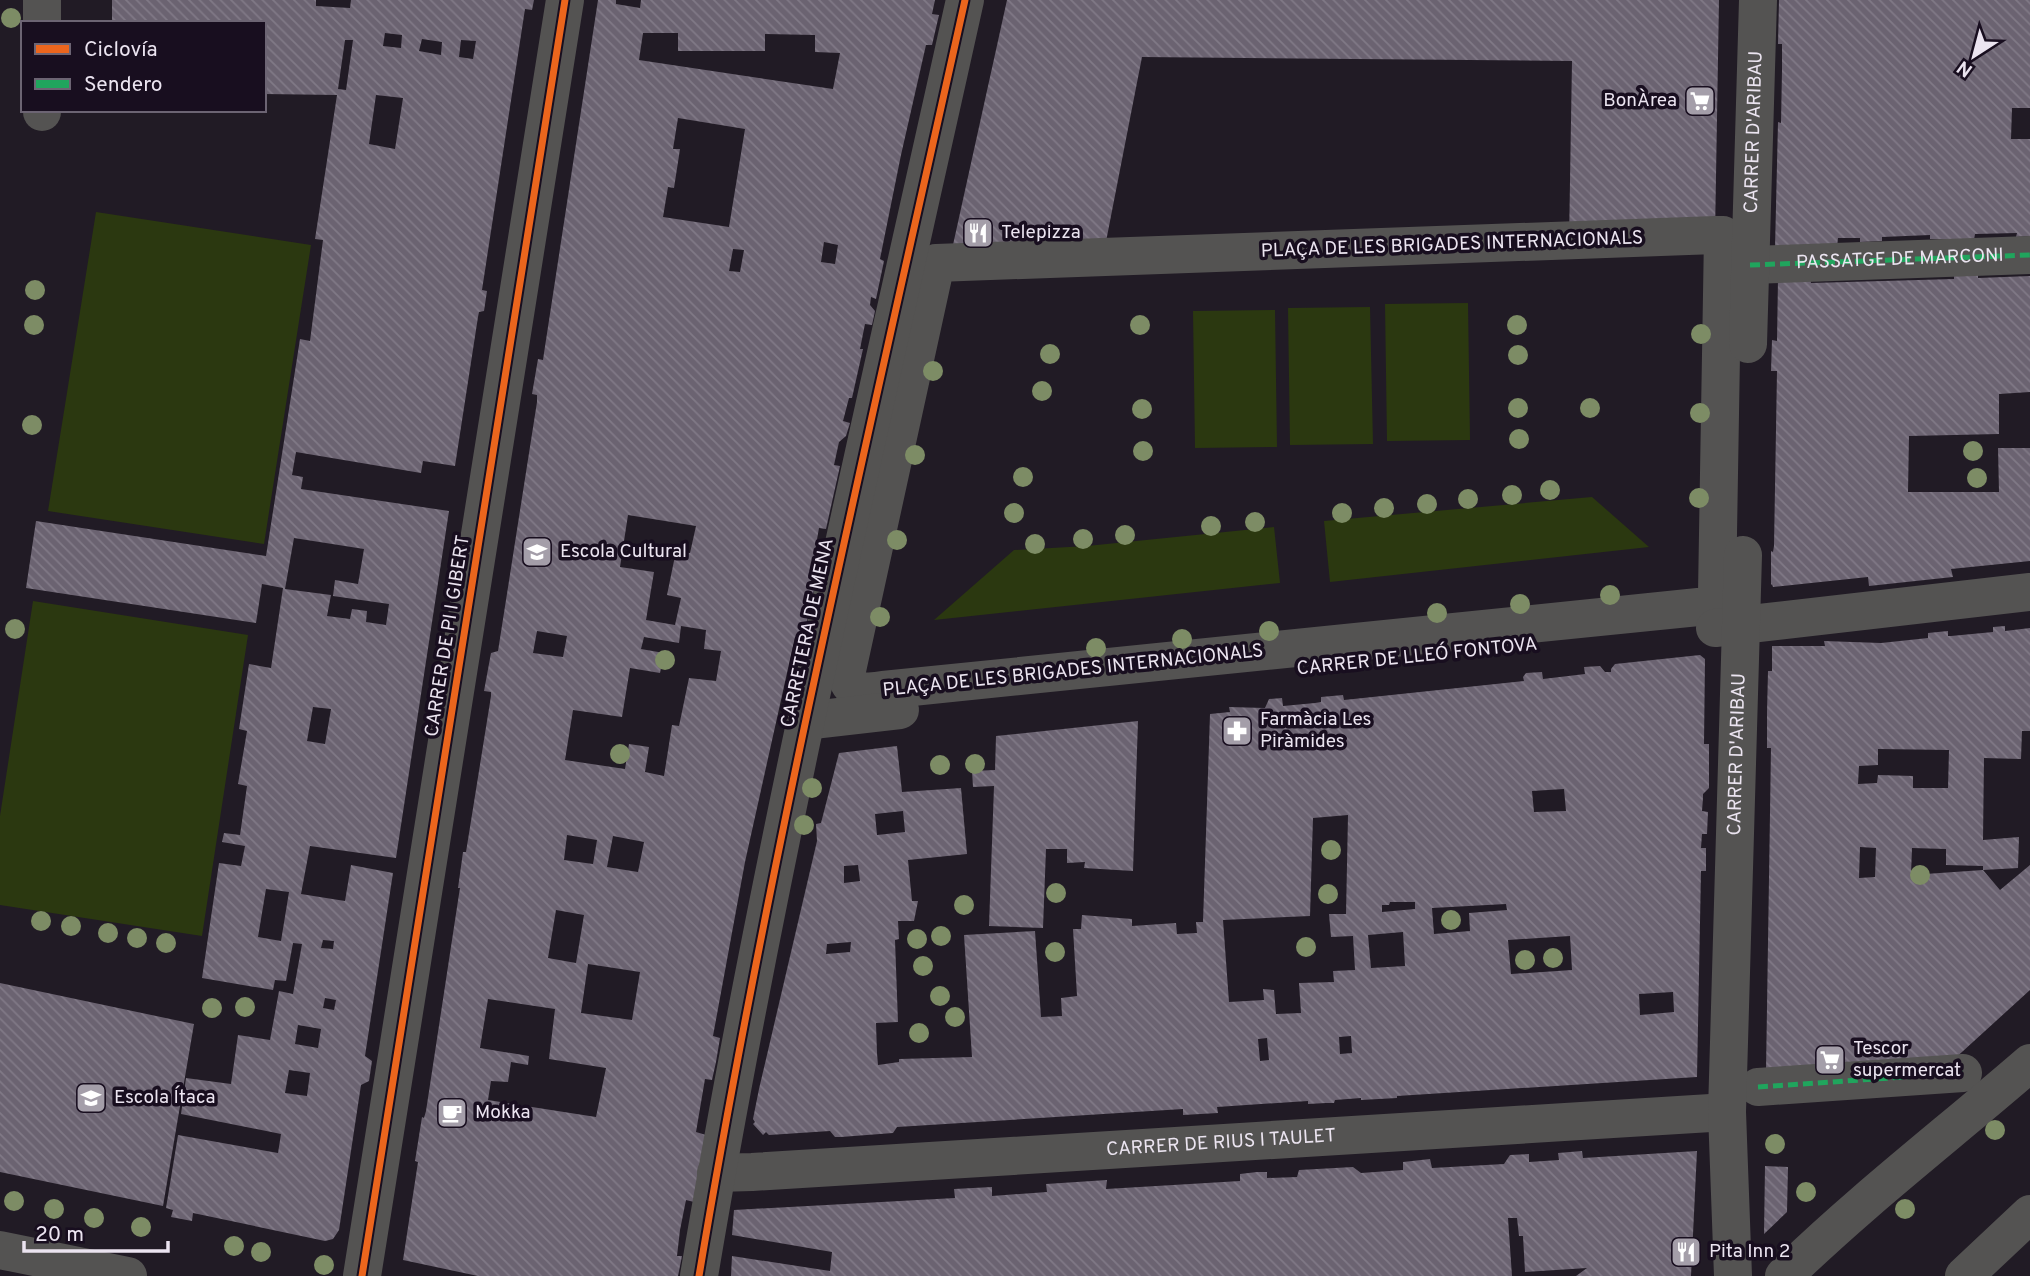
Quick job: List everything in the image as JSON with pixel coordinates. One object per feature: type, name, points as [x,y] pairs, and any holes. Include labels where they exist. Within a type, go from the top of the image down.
[{"type":"street","points":[[42,0],[42,21]]},
{"type":"street","name":"CARRER DE PI I GIBERT","points":[[362,1276],[565,0]]},
{"type":"street","name":"CARRETERA DE MENA","points":[[699,1276],[716,1172],[804,721],[965,0]]},
{"type":"street","name":"CARRER D'ARIBAU","points":[[1732,1260],[1727,1112],[1740,625],[1761,264],[1758,0]]},
{"type":"street","name":"PLAÇA DE LES BRIGADES INTERNACIONALS","points":[[1723,234],[1717,593],[1708,606],[860,692],[853,689],[848,682],[846,676],[936,263],[1716,235],[1723,234]]},
{"type":"street","name":"PASSATGE DE MARCONI","points":[[1761,264],[2030,255]]},
{"type":"street","name":"CARRER DE LLEÓ FONTOVA","points":[[804,721],[1740,625],[2030,592]]},
{"type":"street","points":[[1784,1276],[1839,1223],[1928,1151],[2030,1062]]},
{"type":"street","points":[[1758,1087],[1962,1073]]},
{"type":"street","name":"CARRER DE RIUS I TAULET","points":[[716,1172],[752,1172],[1727,1112]]},
{"type":"street","points":[[1964,1276],[2030,1214]]},
{"type":"street","points":[[0,1250],[128,1276]]},
{"type":"green space","points":[[96,212],[311,245],[264,544],[48,511]]},
{"type":"green space","points":[[1468,303],[1470,440],[1387,441],[1385,304]]},
{"type":"green space","points":[[1370,307],[1373,444],[1290,445],[1288,308]]},
{"type":"green space","points":[[1275,310],[1277,447],[1195,448],[1193,311]]},
{"type":"green space","points":[[1592,497],[1649,547],[1330,582],[1324,521]]},
{"type":"green space","points":[[1274,527],[1280,583],[934,620],[1014,550],[1087,546]]},
{"type":"green space","points":[[33,601],[248,635],[202,936],[0,905],[0,816]]},
{"type":"building","points":[[112,0],[316,0],[316,6],[350,8],[351,0],[534,0],[532,10],[525,9],[482,290],[487,291],[484,311],[479,312],[478,317],[455,466],[423,461],[421,473],[296,452],[292,475],[303,477],[301,489],[449,511],[396,858],[310,846],[301,894],[345,901],[351,865],[393,873],[365,1056],[372,1061],[369,1081],[361,1085],[339,1230],[333,1239],[325,1241],[193,1213],[192,1221],[171,1217],[173,1210],[166,1208],[178,1135],[278,1153],[281,1134],[181,1114],[186,1078],[231,1084],[238,1035],[270,1040],[279,991],[293,994],[302,944],[293,943],[286,981],[275,980],[273,990],[202,978],[219,863],[241,866],[245,846],[222,842],[224,833],[240,835],[247,786],[238,784],[247,731],[239,729],[249,664],[271,668],[283,588],[262,584],[256,623],[26,588],[36,521],[266,556],[300,339],[310,341],[323,240],[315,239],[337,95],[266,94],[266,21],[112,21]],"holes":[[[385,33],[402,35],[401,48],[383,46]],[[422,39],[442,42],[441,55],[419,51]],[[345,40],[353,40],[346,90],[338,89]],[[461,40],[476,41],[473,59],[459,57]],[[376,95],[403,98],[395,149],[369,144]],[[294,538],[364,549],[358,584],[335,580],[333,596],[389,604],[386,625],[366,622],[367,611],[352,609],[350,619],[327,616],[331,595],[285,589]],[[313,707],[331,709],[325,744],[307,741]],[[266,889],[289,892],[281,941],[258,937]],[[323,940],[334,941],[333,949],[321,948]],[[325,998],[336,1000],[334,1010],[323,1008]],[[298,1025],[321,1029],[318,1048],[295,1044]],[[289,1070],[310,1073],[307,1096],[285,1093]]]},
{"type":"building","points":[[598,0],[616,0],[616,4],[640,8],[641,0],[935,0],[932,14],[939,15],[932,45],[926,45],[901,155],[880,259],[884,261],[876,299],[871,297],[870,305],[875,311],[872,325],[865,324],[860,349],[863,349],[852,398],[849,398],[843,421],[850,423],[846,436],[839,442],[834,465],[840,466],[826,529],[819,528],[815,553],[822,554],[803,639],[795,637],[745,862],[713,1036],[720,1038],[716,1062],[712,1080],[705,1079],[696,1132],[706,1135],[694,1202],[686,1200],[680,1230],[677,1256],[682,1256],[678,1276],[478,1276],[403,1260],[418,1162],[415,1161],[422,1117],[424,1118],[426,1111],[460,888],[463,852],[466,852],[491,696],[491,692],[484,691],[491,653],[498,651],[537,402],[537,395],[532,394],[538,359],[543,360]],"holes":[[[643,33],[678,33],[678,51],[765,51],[765,34],[815,35],[815,52],[840,53],[833,89],[639,60]],[[678,118],[745,129],[729,227],[663,217],[668,187],[674,188],[680,149],[673,149]],[[824,242],[838,245],[835,264],[821,262]],[[733,249],[744,250],[740,272],[729,271]],[[628,515],[696,526],[690,553],[676,551],[667,595],[681,598],[675,625],[646,620],[654,572],[620,567]],[[681,626],[706,630],[704,649],[721,651],[716,681],[689,678],[679,726],[672,725],[664,776],[645,772],[649,747],[629,744],[625,769],[565,760],[573,710],[622,717],[630,668],[660,673],[664,653],[641,649],[644,637],[679,643]],[[537,631],[567,636],[563,657],[533,653]],[[567,835],[597,840],[593,864],[564,860]],[[613,836],[644,842],[638,872],[607,867]],[[556,910],[584,915],[576,963],[548,958]],[[588,964],[640,972],[632,1020],[581,1013]],[[488,999],[555,1009],[549,1059],[606,1068],[596,1117],[488,1100],[491,1081],[508,1082],[511,1062],[528,1065],[529,1056],[480,1048]]]},
{"type":"building","points":[[1007,0],[1719,0],[1715,235],[1569,241],[1572,61],[1142,57],[1103,257],[949,263]]},
{"type":"building","points":[[1779,0],[2030,0],[2030,108],[2012,108],[2011,139],[2030,139],[2030,236],[2016,237],[2017,233],[1975,234],[1974,240],[1930,239],[1930,235],[1882,237],[1882,241],[1860,242],[1860,238],[1838,238],[1837,247],[1775,248],[1782,70],[1782,44],[1778,44]]},
{"type":"building","points":[[1978,272],[1978,278],[2030,276],[2030,392],[1999,394],[1999,434],[1909,436],[1908,492],[1999,492],[1998,448],[2030,448],[2030,561],[1951,569],[1953,577],[1869,586],[1868,577],[1773,587],[1771,551],[1773,552],[1774,546],[1777,371],[1771,371],[1772,340],[1777,341],[1778,278],[1810,277],[1811,283],[1954,279],[1954,273]]},
{"type":"building","points":[[2005,626],[2005,631],[2030,628],[2030,731],[2022,731],[2021,759],[1984,758],[1983,840],[2019,837],[2018,868],[1983,870],[2000,890],[2030,865],[2030,990],[1951,1062],[1766,1072],[1771,748],[1767,748],[1767,712],[1768,671],[1772,671],[1772,646],[1825,646],[1824,641],[1881,643],[1928,638],[1928,633],[1948,631],[1948,636],[1951,636],[1993,632],[1993,627]],"holes":[[[1878,749],[1949,750],[1948,788],[1913,788],[1913,776],[1878,775],[1877,783],[1858,784],[1859,766],[1878,765]],[[1860,847],[1876,848],[1875,877],[1859,878]],[[1912,848],[1946,849],[1946,865],[1983,866],[1983,870],[1911,875]]]},
{"type":"building","points":[[1700,655],[1705,659],[1704,744],[1709,744],[1709,788],[1703,794],[1702,811],[1708,812],[1707,834],[1702,834],[1701,848],[1706,848],[1706,871],[1701,871],[1697,1077],[1397,1098],[1361,1098],[1335,1100],[1334,1103],[1308,1104],[1308,1101],[1217,1107],[1218,1113],[1183,1115],[1183,1109],[897,1127],[893,1133],[841,1137],[835,1137],[830,1131],[769,1135],[766,1132],[763,1135],[753,1124],[817,841],[816,824],[821,823],[839,753],[897,746],[902,792],[961,788],[967,854],[908,860],[912,901],[918,901],[914,921],[898,921],[899,939],[895,940],[898,1022],[876,1023],[877,1053],[878,1065],[899,1062],[899,1059],[972,1057],[964,935],[1035,931],[1041,1017],[1062,1016],[1061,998],[1077,996],[1073,929],[1081,929],[1082,915],[1132,919],[1132,926],[1176,923],[1177,934],[1197,933],[1196,922],[1203,922],[1210,714],[1230,712],[1229,707],[1265,708],[1269,699],[1282,698],[1283,706],[1315,703],[1321,702],[1321,697],[1343,695],[1344,700],[1524,681],[1526,673],[1542,672],[1543,679],[1585,674],[1584,667],[1600,666],[1605,672],[1611,672],[1615,664]],"holes":[[[1564,789],[1566,811],[1534,812],[1532,791]],[[903,811],[905,832],[877,835],[875,814]],[[1348,815],[1346,914],[1329,914],[1331,937],[1353,936],[1355,970],[1333,971],[1334,982],[1299,983],[1301,1013],[1276,1014],[1274,990],[1263,989],[1264,1000],[1229,1002],[1223,920],[1310,916],[1313,818]],[[858,865],[860,881],[844,883],[844,866]],[[1390,902],[1415,902],[1415,909],[1382,912],[1382,905],[1389,905]],[[1506,904],[1507,910],[1469,913],[1470,931],[1434,934],[1432,908]],[[1403,932],[1405,966],[1371,968],[1368,935]],[[1570,936],[1572,970],[1511,974],[1508,940]],[[851,942],[850,952],[826,954],[827,944]],[[1673,992],[1674,1012],[1640,1015],[1639,994]],[[1351,1036],[1352,1053],[1340,1054],[1339,1037]],[[1267,1038],[1269,1060],[1260,1061],[1258,1039]]]},
{"type":"building","points":[[1138,721],[1133,871],[1084,868],[1085,862],[1067,863],[1067,849],[1046,849],[1043,928],[989,926],[994,786],[973,787],[972,771],[995,770],[996,736]]},
{"type":"building","name":"Escola Ítaca","points":[[0,983],[194,1024],[163,1206],[0,1172]]},
{"type":"building","points":[[1582,1151],[1583,1158],[1697,1151],[1691,1276],[1576,1276],[1587,1268],[1525,1272],[1523,1236],[1519,1236],[1517,1218],[1508,1218],[1512,1276],[731,1276],[732,1256],[830,1271],[832,1252],[732,1235],[734,1210],[955,1198],[954,1189],[992,1187],[992,1196],[1047,1192],[1046,1184],[1107,1180],[1106,1189],[1240,1181],[1240,1174],[1257,1172],[1267,1172],[1267,1178],[1297,1177],[1299,1170],[1353,1167],[1361,1173],[1403,1170],[1403,1162],[1430,1159],[1432,1168],[1504,1164],[1510,1155],[1529,1154],[1529,1162],[1559,1160],[1558,1153]]},
{"type":"building","points":[[1765,1166],[1788,1167],[1787,1212],[1764,1234]]},
{"type":"marked path","points":[[1750,265],[2030,255]]},
{"type":"marked path","points":[[1758,1087],[1963,1073]]},
{"type":"cycle path","points":[[362,1276],[565,0]]},
{"type":"cycle path","points":[[699,1276],[727,1115],[790,796],[965,0]]},
{"type":"place","name":"BonÀrea","points":[[1700,101]]},
{"type":"place","name":"Telepizza","points":[[978,233]]},
{"type":"place","name":"Escola Cultural","points":[[537,552]]},
{"type":"place","name":"Farmàcia Les Piràmides","points":[[1237,731]]},
{"type":"place","name":"Tescor supermercat","points":[[1830,1060]]},
{"type":"place","name":"Escola Ítaca","points":[[91,1098]]},
{"type":"place","name":"Mokka","points":[[452,1113]]},
{"type":"place","name":"Pita Inn 2","points":[[1686,1252]]}]
